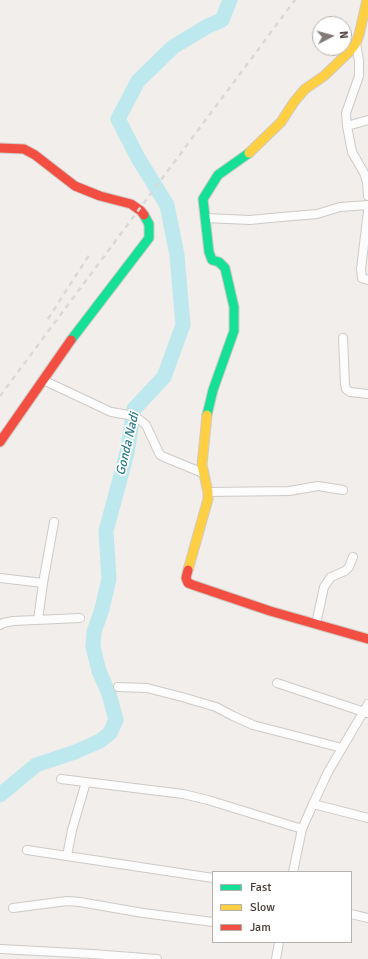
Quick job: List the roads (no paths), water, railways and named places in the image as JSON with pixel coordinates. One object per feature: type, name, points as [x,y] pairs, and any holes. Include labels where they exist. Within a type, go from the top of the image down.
[{"type":"street","points":[[367,0],[359,34],[356,43],[350,51],[324,76],[305,89],[294,102],[281,122],[252,151],[218,176],[203,199],[210,258],[219,262],[225,268],[234,307],[234,331],[213,390],[207,416],[203,473],[208,492],[206,508],[186,573],[186,578],[188,583],[270,611],[368,639]]},
{"type":"street","points":[[356,43],[359,61],[359,76],[346,113],[347,126],[352,152],[368,182],[368,196]]},
{"type":"street","points":[[347,126],[368,120]]},
{"type":"street","points":[[0,148],[18,148],[35,155],[75,186],[100,196],[131,204],[141,210],[149,224],[150,233],[149,238],[140,251],[76,333],[0,442]]},
{"type":"street","points":[[205,218],[250,220],[317,214],[340,207],[368,205]]},
{"type":"street","points":[[368,211],[361,269],[362,278],[368,280]]},
{"type":"street","points":[[342,338],[346,389],[350,392],[368,394]]},
{"type":"street","points":[[44,380],[111,412],[131,415],[146,425],[160,455],[203,473]]},
{"type":"street","points":[[208,492],[289,491],[318,486],[343,490]]},
{"type":"street","points":[[38,620],[42,583],[54,522]]},
{"type":"street","points":[[316,624],[324,587],[331,577],[345,571],[349,567],[353,556]]},
{"type":"street","points":[[0,578],[42,583]]},
{"type":"street","points":[[0,625],[13,621],[80,618]]},
{"type":"street","points":[[277,683],[366,713]]},
{"type":"street","points":[[118,687],[143,688],[182,697],[216,707],[253,725],[342,748]]},
{"type":"street","points":[[293,871],[302,829],[313,804],[328,772],[342,748],[366,713],[368,704]]},
{"type":"street","points":[[61,779],[183,794],[208,800],[302,829]]},
{"type":"street","points":[[66,856],[86,782]]},
{"type":"street","points":[[313,804],[368,818]]},
{"type":"street","points":[[28,850],[212,878]]},
{"type":"street","points":[[13,908],[67,901],[80,902],[143,914],[212,922]]},
{"type":"street","points":[[352,914],[368,918]]},
{"type":"street","points":[[276,959],[279,943]]},
{"type":"street","points":[[1,949],[157,959]]},
{"type":"waterway","name":"Gonda Nadi","points":[[0,795],[36,765],[75,752],[100,741],[110,733],[116,720],[109,694],[99,671],[93,647],[94,632],[102,609],[109,579],[106,531],[127,453],[134,409],[164,377],[183,325],[177,255],[167,205],[138,158],[118,119],[138,81],[173,47],[208,26],[222,20],[230,0]]},
{"type":"railway","points":[[0,396],[295,0]]},
{"type":"railway","points":[[48,319],[89,255]]}]
